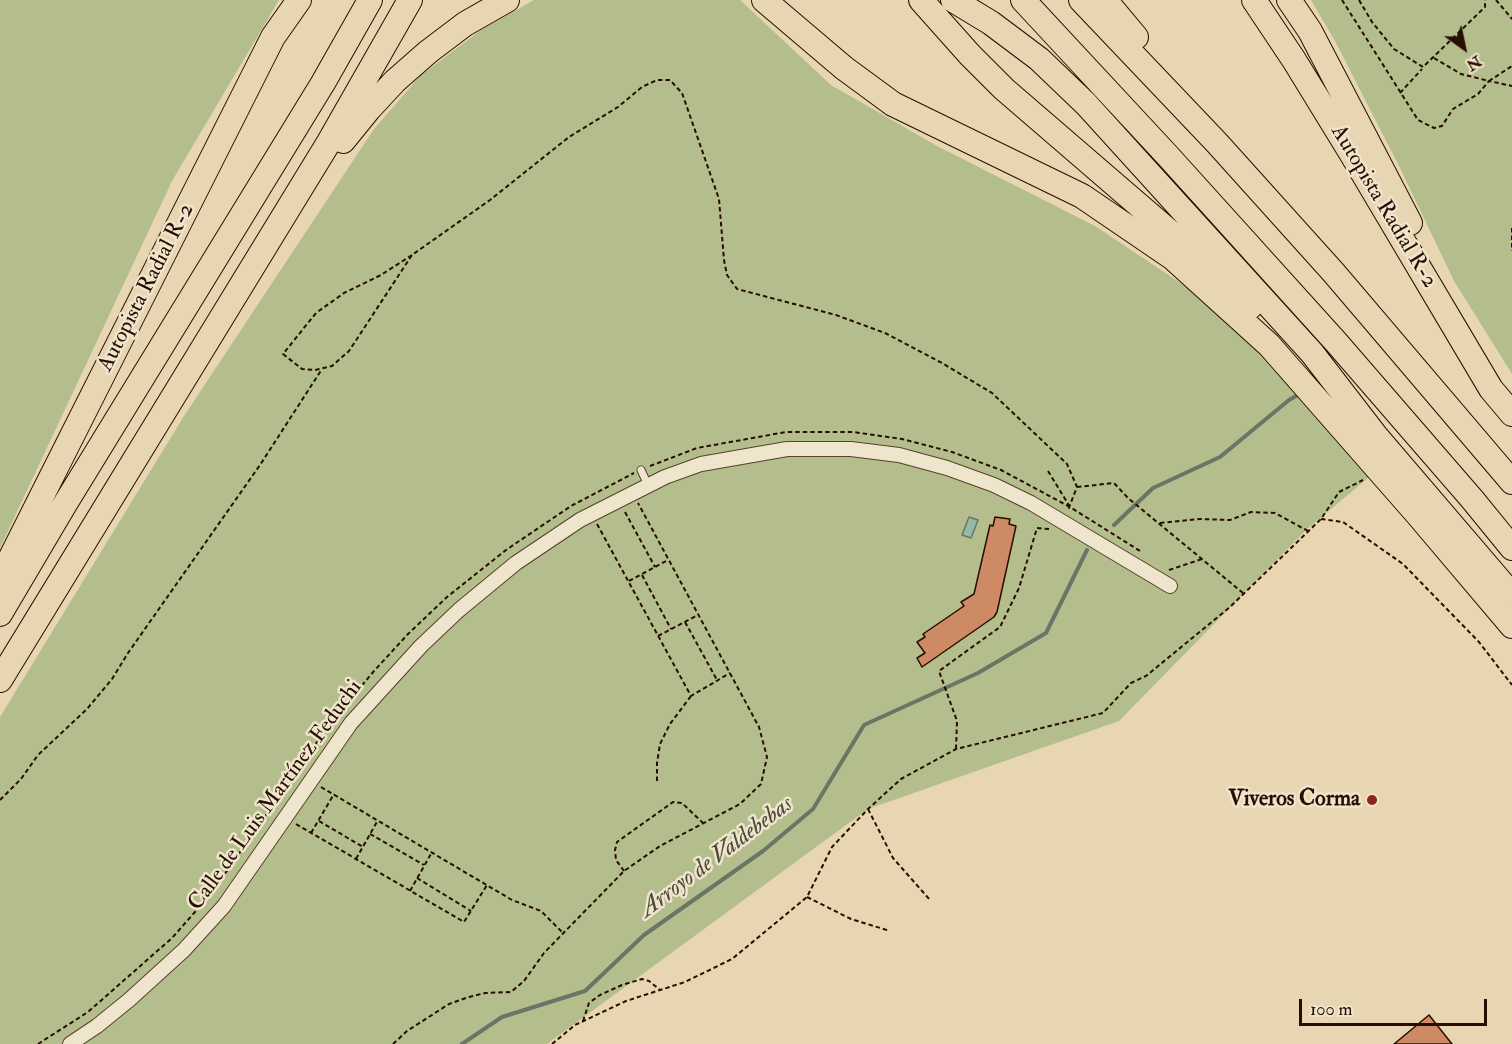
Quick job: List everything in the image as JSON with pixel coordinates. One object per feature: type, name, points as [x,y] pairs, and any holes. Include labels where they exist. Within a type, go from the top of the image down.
[{"type":"highway","name":"Autopista Radial R-2","points":[[0,579],[273,37],[299,0]]},
{"type":"highway","points":[[0,614],[323,83],[370,0]]},
{"type":"highway","points":[[0,680],[329,142],[410,0]]},
{"type":"highway","points":[[207,343],[220,334],[320,175],[369,108],[428,52],[465,24],[507,0]]},
{"type":"highway","points":[[921,0],[1004,89],[1199,257],[1376,436]]},
{"type":"highway","points":[[953,0],[991,23],[1039,59],[1086,104],[1312,353],[1376,436],[1512,595]]},
{"type":"highway","points":[[974,0],[1029,36],[1168,156]]},
{"type":"highway","points":[[1023,0],[1336,342],[1512,548]]},
{"type":"highway","points":[[1081,0],[1217,143],[1408,357],[1512,482]]},
{"type":"highway","points":[[1105,0],[1205,113],[1217,143]]},
{"type":"highway","name":"Autopista Radial R-2","points":[[1254,0],[1351,153],[1491,389],[1512,414]]},
{"type":"highway","points":[[1289,0],[1310,32],[1338,84],[1451,303],[1512,402]]},
{"type":"highway","points":[[765,1],[844,68],[894,104],[1082,196],[1173,258],[1269,345],[1512,626]]},
{"type":"street","name":"Calle de Luis Martínez Feduchi","points":[[70,1044],[129,1000],[184,950],[224,906],[310,781],[366,705],[443,624],[516,563],[592,514],[648,485],[701,464],[787,449],[851,449],[899,455],[994,485],[1031,503],[1059,522],[1170,586]]},
{"type":"lane","points":[[641,470],[648,485]]},
{"type":"path","points":[[1341,0],[1418,120],[1434,128],[1442,126],[1453,109],[1478,94],[1489,81],[1512,66]]},
{"type":"path","points":[[1359,0],[1372,22],[1394,50],[1423,68]]},
{"type":"path","points":[[1400,93],[1485,7],[1485,0]]},
{"type":"path","points":[[1496,0],[1512,19]]},
{"type":"path","points":[[1434,58],[1461,74],[1512,86]]},
{"type":"path","points":[[412,255],[349,351],[332,366],[302,369],[283,354],[316,313],[344,293],[381,275],[412,255],[490,200],[569,136],[618,107],[642,87],[657,80],[670,80],[682,93],[719,199],[724,260],[727,275],[737,289],[836,315],[885,333],[942,363],[992,393],[1067,464],[1077,487],[1070,507],[1054,530],[1037,528],[1019,588],[1000,627],[939,671],[957,721],[956,749]]},
{"type":"path","points":[[1512,228],[1512,251]]},
{"type":"path","points":[[0,800],[21,779],[38,755],[87,709],[112,679],[260,465],[322,368]]},
{"type":"path","points":[[1048,471],[1070,507]]},
{"type":"path","points":[[552,1044],[583,1021],[626,1001],[685,982],[732,959],[807,897],[832,847],[901,779],[956,749],[1103,713],[1131,683],[1146,676],[1244,594],[1321,519],[1339,492],[1365,479]]},
{"type":"path","points":[[1077,487],[1114,483],[1128,498],[1244,594]]},
{"type":"path","points":[[393,1044],[407,1031],[449,1004],[477,995],[511,992],[524,981],[544,953],[624,871],[660,846],[740,804],[761,784],[767,757],[759,727],[632,493]]},
{"type":"path","points":[[619,500],[655,567]]},
{"type":"path","points":[[1159,524],[1200,519],[1230,520],[1251,512],[1275,513],[1308,531]]},
{"type":"path","points":[[592,514],[691,696]]},
{"type":"path","points":[[1321,519],[1343,522],[1403,564],[1479,642],[1512,685]]},
{"type":"path","points":[[1169,570],[1202,559]]},
{"type":"path","points":[[629,581],[668,560]]},
{"type":"path","points":[[642,574],[671,629]]},
{"type":"path","points":[[658,636],[698,615]]},
{"type":"path","points":[[685,622],[717,681]]},
{"type":"path","points":[[657,781],[660,744],[670,724],[691,696],[730,674]]},
{"type":"path","points":[[310,781],[512,900],[541,911],[563,933]]},
{"type":"path","points":[[311,833],[334,794]]},
{"type":"path","points":[[624,871],[616,860],[617,842],[674,802],[682,803],[703,824]]},
{"type":"path","points":[[868,809],[893,858],[930,900]]},
{"type":"path","points":[[286,818],[464,922],[487,885]]},
{"type":"path","points":[[356,859],[378,820]]},
{"type":"path","points":[[319,821],[363,846]]},
{"type":"path","points":[[370,834],[424,865]]},
{"type":"path","points":[[410,891],[432,852]]},
{"type":"path","points":[[417,878],[471,910]]},
{"type":"path","points":[[807,897],[851,919],[890,931]]},
{"type":"path","points":[[583,1021],[589,1003],[622,984],[642,979],[649,981],[660,990]]},
{"type":"green space","points":[[0,0],[279,0],[172,181],[0,548]]},
{"type":"green space","points":[[534,0],[740,0],[831,85],[937,146],[1095,226],[1185,286],[1282,368],[1373,474],[1306,530],[1119,721],[868,809],[547,1044],[0,1044],[0,717],[184,416],[374,129],[420,76],[481,30]]},
{"type":"green space","points":[[1311,0],[1512,0],[1512,374],[1454,281],[1400,168],[1335,41]]},
{"type":"shaded area","points":[[969,517],[978,520],[971,538],[962,535]]},
{"type":"building","points":[[995,517],[1010,519],[1009,524],[1016,526],[997,612],[994,617],[922,667],[917,658],[925,653],[917,642],[925,637],[923,634],[964,606],[961,602],[974,594],[990,525],[993,526]]},
{"type":"building","points":[[1429,1015],[1452,1044],[1394,1044]]},
{"type":"waterway","name":"Arroyo de Valdebebas","points":[[1114,525],[1153,488],[1220,457],[1296,396]]},
{"type":"waterway","name":"Arroyo de Valdebebas","points":[[462,1044],[502,1017],[585,991],[644,935],[763,851],[813,809],[864,725],[978,673],[1046,633],[1087,550]]},
{"type":"place","name":"Viveros Corma","points":[[1372,800]]}]
